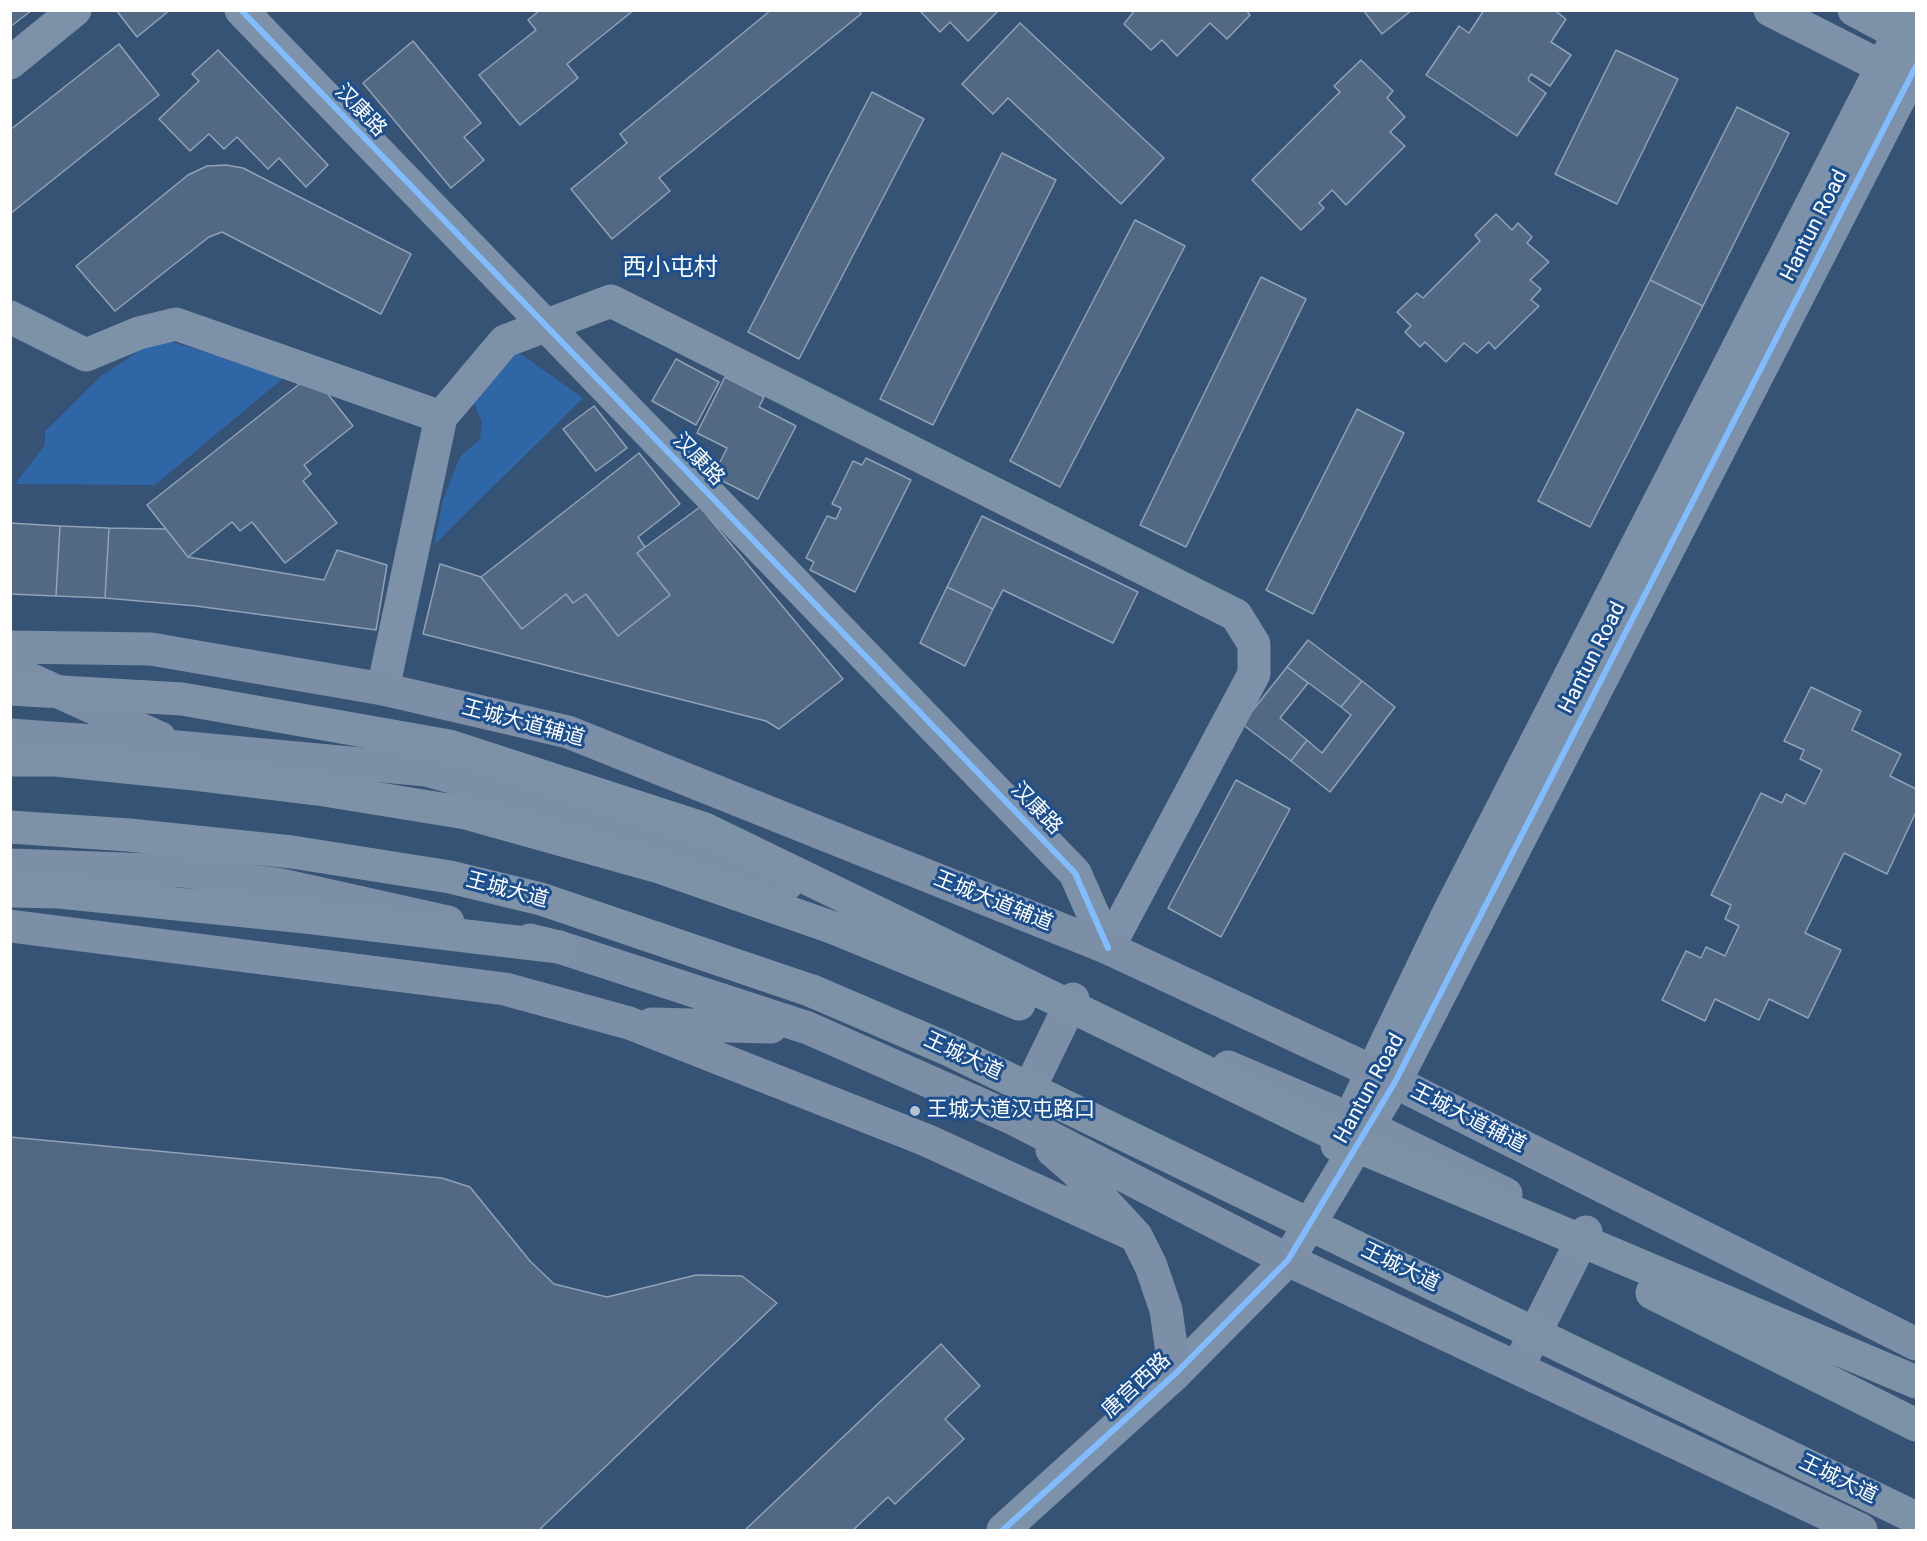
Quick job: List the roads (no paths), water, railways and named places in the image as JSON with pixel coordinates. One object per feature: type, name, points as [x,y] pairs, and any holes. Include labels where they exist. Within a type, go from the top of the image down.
[{"type":"highway","points":[[10,689],[182,699],[449,746],[705,829],[1362,1132],[1917,1382]]},
{"type":"highway","points":[[10,760],[56,760],[194,774],[318,789],[466,813],[656,866],[834,928],[1362,1132],[1917,1425]]},
{"type":"highway","name":"王城大道","points":[[10,827],[129,835],[280,851],[450,877],[541,899],[812,991],[945,1048],[1917,1518]]},
{"type":"highway","points":[[10,891],[59,892],[305,917],[559,947]]},
{"type":"main road","name":"王城大道辅道","points":[[10,647],[152,649],[383,689],[568,732],[1108,948],[1383,1078],[1917,1344]]},
{"type":"main road","points":[[10,670],[178,747]]},
{"type":"main road","points":[[10,735],[178,747],[426,770],[696,847],[1073,999],[1586,1232],[1917,1392]]},
{"type":"main road","points":[[10,865],[183,871],[282,885],[559,947],[808,1028],[1014,1119],[1288,1260],[1861,1530]]},
{"type":"main road","points":[[10,926],[505,989],[629,1023],[926,1140],[1136,1236]]},
{"type":"main road","points":[[1014,1119],[1073,999]]},
{"type":"main road","points":[[629,1023],[808,1028]]},
{"type":"main road","points":[[1014,1119],[1075,1170],[1136,1236],[1151,1266],[1166,1310],[1175,1374]]},
{"type":"main road","points":[[1518,1367],[1586,1232]]},
{"type":"street","points":[[10,63],[75,10]]},
{"type":"street","name":"汉康路","points":[[241,10],[1075,873],[1108,948]]},
{"type":"street","points":[[1770,10],[1906,74]]},
{"type":"street","points":[[1854,10],[1909,29]]},
{"type":"street","name":"Hantun Road","points":[[1288,1260],[1362,1132],[1383,1078],[1906,74],[1909,29]]},
{"type":"street","points":[[383,689],[441,417],[505,340],[611,301],[1236,615],[1254,644],[1254,674],[1108,948]]},
{"type":"street","points":[[10,317],[86,355],[139,333],[176,324],[441,417]]},
{"type":"street","name":"唐宫西路","points":[[1003,1530],[1175,1374],[1288,1260]]},
{"type":"place","name":"王城大道汉屯路口","points":[[915,1111]]},
{"type":"district","name":"西小屯村","points":[[670,269]]}]
